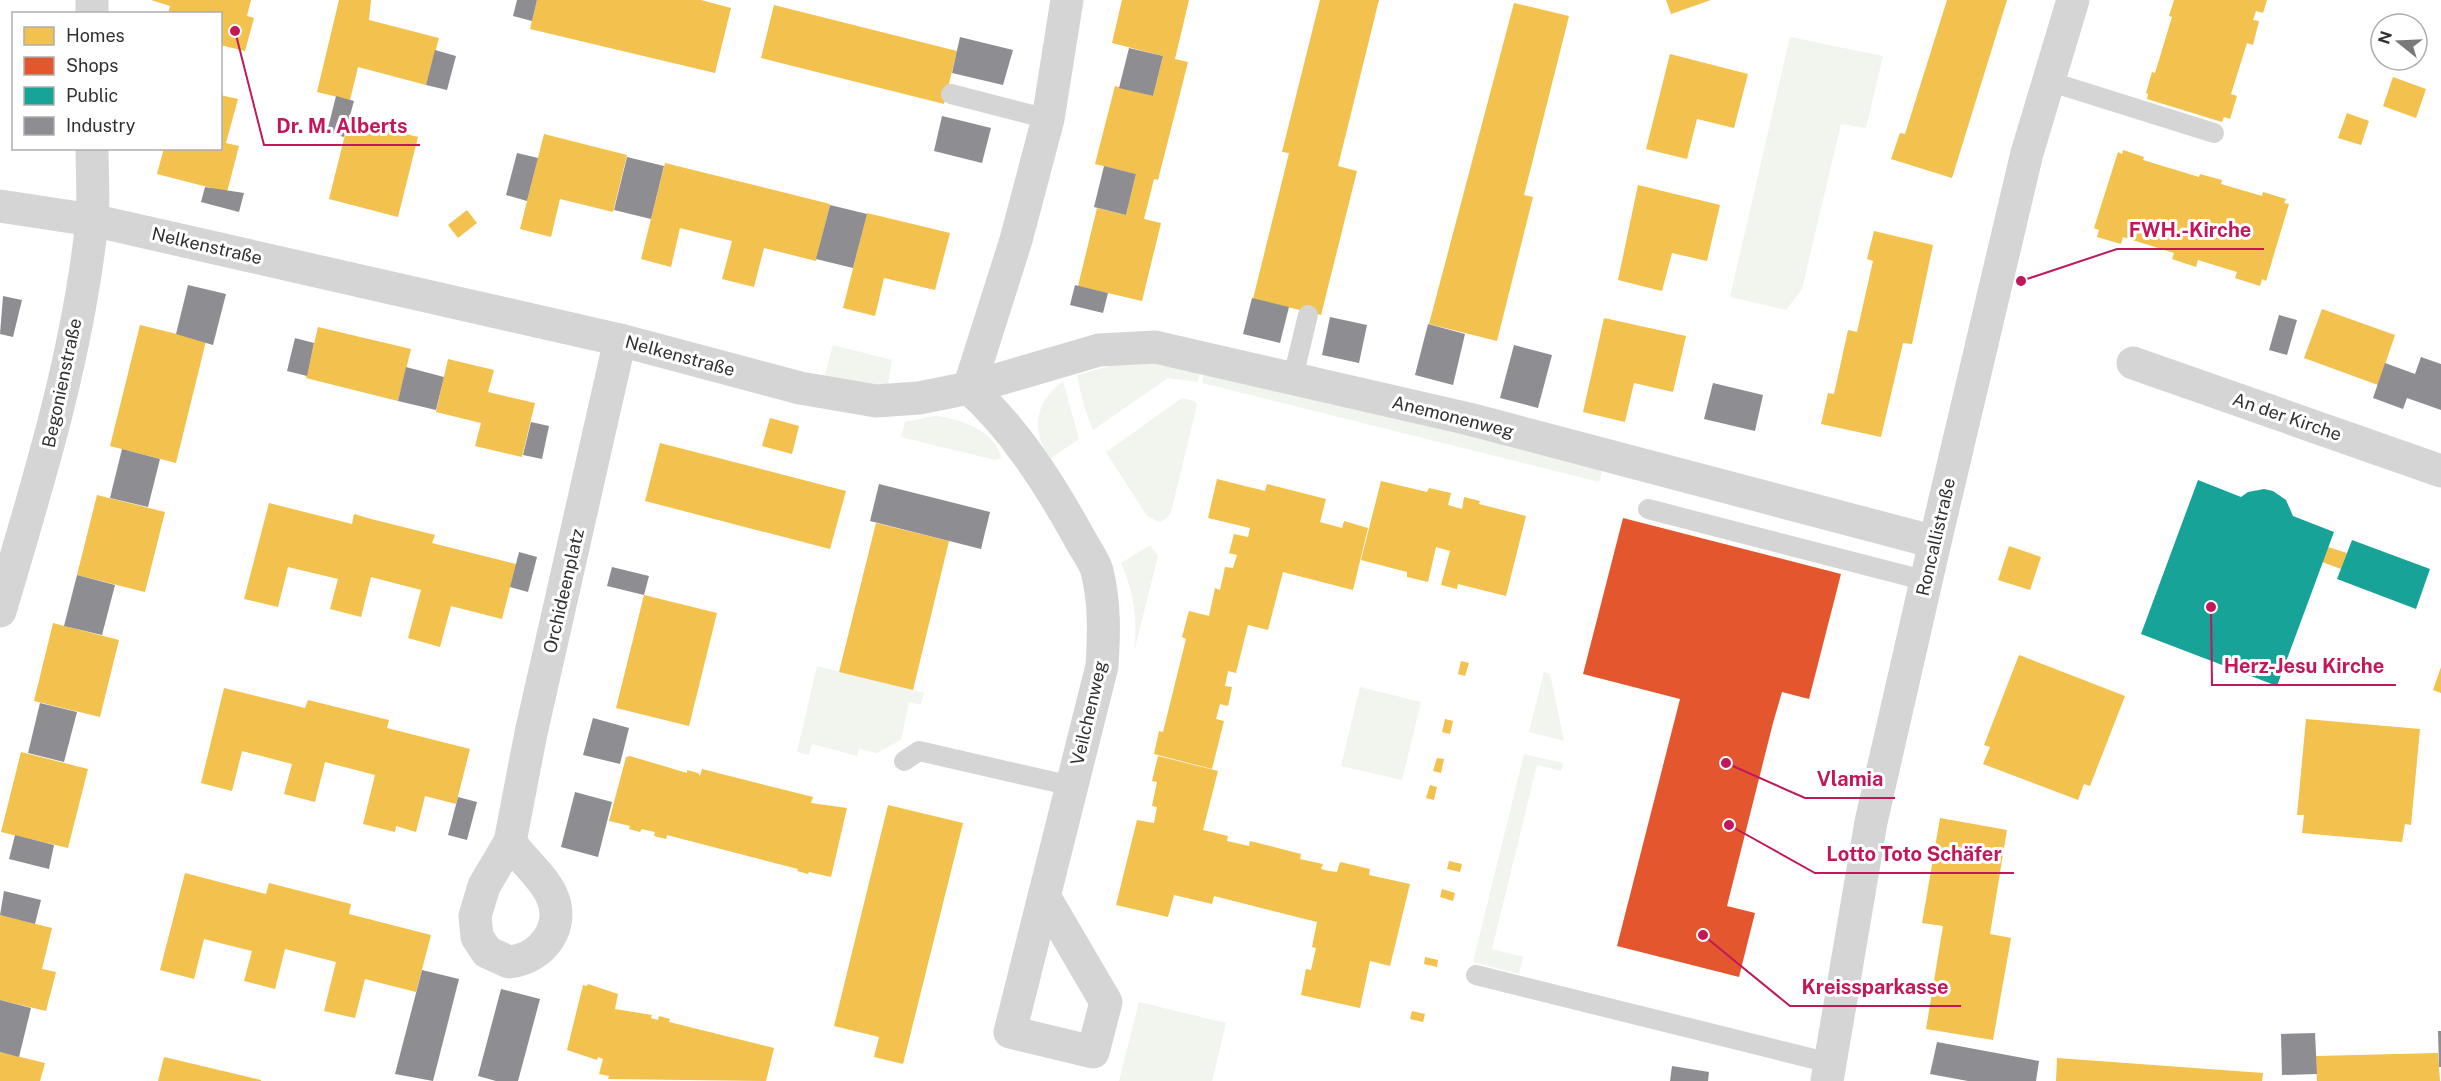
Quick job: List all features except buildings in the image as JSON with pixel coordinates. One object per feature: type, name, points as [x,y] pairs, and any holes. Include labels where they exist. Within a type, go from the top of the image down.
[{"type":"street","points":[[969,388],[1016,240],[1048,119],[1067,0]]},
{"type":"street","name":"Roncallistraße","points":[[1828,1072],[1871,822],[2022,175],[2073,0]]},
{"type":"street","name":"Begonienstraße","points":[[0,611],[58,414],[70,362],[92,220],[92,150]]},
{"type":"street","name":"Nelkenstraße","points":[[0,206],[92,220],[620,340],[801,388],[876,401],[919,398],[969,388]]},
{"type":"street","name":"Orchideenplatz","points":[[510,842],[531,733],[620,340]]},
{"type":"street","name":"Anemonenweg","points":[[969,388],[1099,350],[1155,347],[1293,377],[1603,454],[1935,542]]},
{"type":"street","name":"An der Kirche","points":[[2133,363],[2441,471]]},
{"type":"street","name":"Veilchenweg","points":[[969,388],[993,409],[1015,436],[1072,524],[1096,569],[1105,618],[1102,666],[1044,896]]},
{"type":"lane","points":[[2048,81],[2214,133]]},
{"type":"lane","points":[[951,94],[1048,119]]},
{"type":"lane","points":[[1293,377],[1308,315]]},
{"type":"lane","points":[[1648,508],[1927,581]]},
{"type":"lane","points":[[904,761],[919,751],[1072,786]]},
{"type":"lane","points":[[1476,975],[1828,1072]]},
{"type":"shaded area","points":[[1790,37],[1883,56],[1866,128],[1841,124],[1802,289],[1786,310],[1730,297]]},
{"type":"shaded area","points":[[833,345],[892,360],[888,386],[824,378]]},
{"type":"shaded area","points":[[1155,362],[1200,372],[1198,382],[1168,378],[1093,430],[1083,403],[1077,375],[1114,365]]},
{"type":"shaded area","points":[[1205,368],[1604,464],[1599,482],[1202,383]]},
{"type":"shaded area","points":[[1063,381],[1079,439],[1050,459],[1040,438],[1038,417],[1046,398]]},
{"type":"shaded area","points":[[1182,398],[1195,401],[1197,405],[1171,512],[1167,518],[1159,522],[1147,516],[1106,452]]},
{"type":"shaded area","points":[[934,416],[954,419],[975,427],[992,440],[1001,458],[995,460],[901,437],[905,422]]},
{"type":"shaded area","points":[[1150,545],[1158,556],[1134,652],[1134,606],[1121,563]]},
{"type":"shaded area","points":[[817,666],[924,693],[921,705],[909,702],[901,740],[877,753],[859,749],[857,756],[812,744],[809,755],[797,752]]},
{"type":"shaded area","points":[[1544,672],[1550,674],[1564,741],[1529,732]]},
{"type":"shaded area","points":[[1360,687],[1421,702],[1402,780],[1341,766]]},
{"type":"shaded area","points":[[1524,754],[1563,763],[1561,771],[1537,765],[1492,949],[1523,957],[1519,974],[1473,962]]},
{"type":"shaded area","points":[[1139,1002],[1226,1023],[1212,1081],[1119,1081]]},
{"type":"place","name":"Dr. M. Alberts","points":[[235,31]]},
{"type":"place","name":"FWH.-Kirche","points":[[2021,281]]},
{"type":"place","name":"Herz-Jesu Kirche","points":[[2211,607]]},
{"type":"place","name":"Vlamia","points":[[1726,763]]},
{"type":"place","name":"Lotto Toto Schäfer","points":[[1729,825]]},
{"type":"place","name":"Kreissparkasse","points":[[1703,935]]}]
